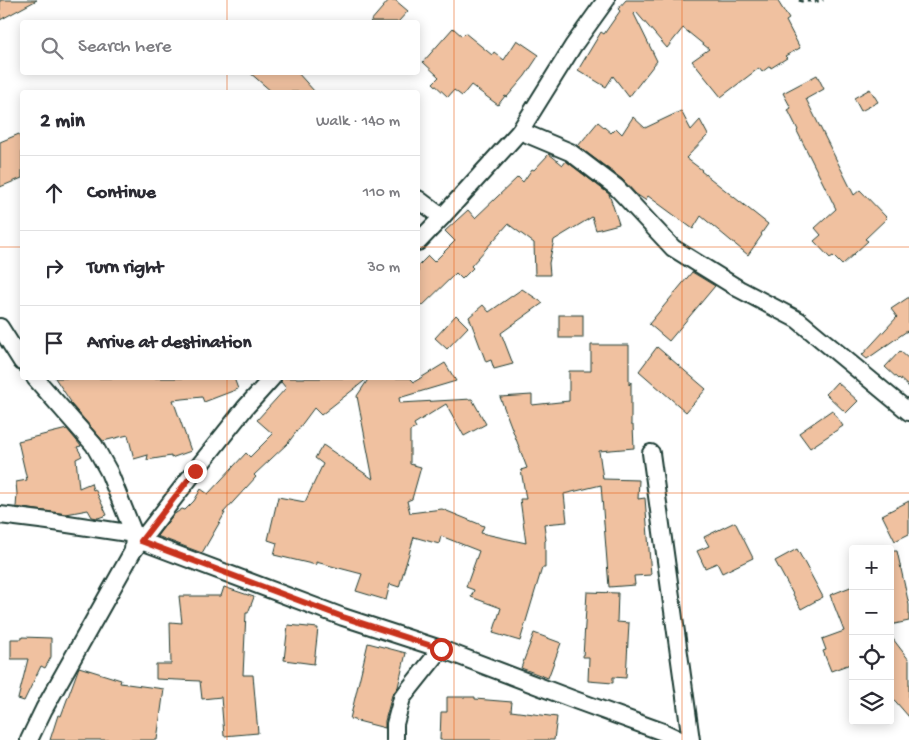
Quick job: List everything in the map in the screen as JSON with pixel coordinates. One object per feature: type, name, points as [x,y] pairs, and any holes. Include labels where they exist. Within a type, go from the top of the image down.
[{"type":"street","points":[[420,240],[520,131],[573,46],[606,0]]},
{"type":"street","points":[[520,131],[570,152],[616,187],[673,248],[740,289],[798,320],[909,412]]},
{"type":"street","points":[[420,200],[442,217]]},
{"type":"street","points":[[0,328],[20,359]]},
{"type":"street","points":[[37,380],[94,445],[109,472],[136,542]]},
{"type":"street","points":[[29,740],[44,709],[136,542],[245,408],[270,380]]},
{"type":"street","points":[[652,453],[691,740]]},
{"type":"street","points":[[0,515],[48,521],[136,542],[343,617],[441,649],[680,740]]},
{"type":"street","points":[[395,740],[395,724],[402,698],[441,649]]},
{"type":"path","points":[[799,0],[824,0]]},
{"type":"building","points":[[0,0],[37,0],[0,20]]},
{"type":"building","points":[[389,0],[395,0],[408,11],[400,20],[372,20]]},
{"type":"building","points":[[626,0],[777,0],[789,19],[786,21],[800,48],[785,56],[787,58],[771,68],[770,66],[762,72],[759,68],[721,97],[692,61],[709,49],[683,28],[667,48],[636,12],[634,14],[657,61],[629,97],[613,76],[606,87],[578,70],[601,32],[604,34],[620,11],[618,9]]},
{"type":"building","points":[[453,28],[462,36],[465,33],[492,55],[494,52],[504,60],[517,40],[539,55],[525,76],[498,105],[471,85],[462,96],[454,90],[448,97],[433,83],[439,77],[423,62]]},
{"type":"building","points":[[252,75],[300,75],[313,90],[270,90]]},
{"type":"building","points":[[817,75],[824,89],[806,99],[854,195],[860,190],[887,218],[865,239],[868,241],[842,265],[833,256],[830,258],[814,241],[821,235],[815,228],[836,209],[797,131],[788,110],[791,108],[783,93]]},
{"type":"building","points":[[870,89],[878,102],[861,111],[854,98]]},
{"type":"building","points":[[681,111],[691,130],[700,120],[708,135],[686,158],[768,224],[748,255],[701,216],[693,229],[648,196],[645,200],[636,194],[622,179],[578,146],[598,122],[611,133],[616,128],[622,134],[633,117],[645,128]]},
{"type":"building","points":[[19,134],[20,179],[0,187],[0,142]]},
{"type":"building","points":[[549,154],[563,165],[566,161],[609,194],[619,224],[596,230],[592,217],[554,240],[549,263],[550,275],[535,275],[534,243],[508,224],[462,279],[456,273],[420,308],[420,264],[428,256],[434,262],[455,241],[445,231],[468,210],[475,218],[518,177],[523,182],[532,169],[534,170]]},
{"type":"building","points":[[692,272],[715,286],[669,341],[649,324]]},
{"type":"building","points":[[522,289],[543,303],[501,333],[513,364],[494,369],[491,360],[486,362],[469,317],[483,305],[489,312]]},
{"type":"building","points":[[909,297],[909,334],[907,331],[867,359],[862,355],[897,317],[891,309]]},
{"type":"building","points":[[456,315],[468,327],[447,349],[435,338]]},
{"type":"building","points":[[559,315],[583,315],[583,338],[559,338]]},
{"type":"building","points":[[591,345],[629,345],[629,385],[631,382],[631,425],[633,425],[634,448],[599,451],[603,479],[639,480],[638,499],[645,498],[651,575],[634,576],[635,585],[609,587],[601,485],[564,494],[567,522],[544,524],[546,540],[545,568],[542,568],[520,641],[493,633],[501,608],[471,597],[474,590],[466,587],[479,551],[441,536],[439,544],[414,537],[399,587],[390,584],[386,600],[356,591],[362,574],[316,562],[316,565],[274,555],[277,543],[268,540],[278,497],[305,502],[323,464],[315,458],[323,445],[373,479],[357,396],[368,380],[412,380],[414,382],[445,363],[456,381],[399,398],[400,403],[472,399],[486,424],[464,436],[446,404],[414,424],[416,428],[410,431],[410,464],[421,467],[412,499],[407,501],[410,513],[442,509],[484,526],[481,533],[526,543],[520,499],[526,499],[521,470],[527,468],[500,397],[532,395],[532,405],[569,401],[569,371],[591,371]]},
{"type":"building","points":[[657,347],[706,389],[686,412],[639,371]]},
{"type":"building","points":[[900,351],[909,359],[909,387],[885,367]]},
{"type":"building","points":[[56,380],[235,380],[238,389],[204,402],[202,397],[173,400],[191,451],[171,458],[171,456],[147,460],[148,455],[134,459],[128,435],[103,441],[71,402]]},
{"type":"building","points":[[282,380],[365,380],[321,415],[314,408],[288,443],[254,475],[256,477],[223,513],[225,513],[202,553],[157,536],[173,515],[182,509],[185,510],[194,501],[201,489],[208,494],[246,453],[250,457],[273,434],[257,420],[286,388]]},
{"type":"building","points":[[837,382],[858,401],[846,413],[826,394]]},
{"type":"building","points":[[832,410],[843,426],[810,448],[799,433]]},
{"type":"building","points":[[67,429],[81,446],[77,447],[82,456],[76,459],[79,488],[91,483],[107,515],[98,518],[92,517],[88,510],[66,514],[16,507],[16,482],[27,480],[18,441]]},
{"type":"building","points":[[909,501],[909,534],[895,541],[882,515]]},
{"type":"building","points":[[735,522],[753,558],[722,573],[717,563],[705,568],[697,551],[709,546],[704,537]]},
{"type":"building","points":[[797,549],[823,597],[801,609],[775,561]]},
{"type":"building","points":[[894,551],[897,551],[909,605],[909,621],[894,624]]},
{"type":"building","points":[[224,587],[254,597],[248,613],[246,613],[243,675],[253,675],[258,733],[224,736],[221,697],[202,699],[200,681],[156,679],[156,664],[171,664],[170,622],[182,623],[179,596],[221,596]]},
{"type":"building","points":[[849,588],[849,664],[831,671],[823,651],[826,650],[822,639],[844,631],[830,595]]},
{"type":"building","points":[[587,592],[618,593],[617,622],[629,623],[626,678],[613,677],[613,683],[588,681],[589,657],[583,657]]},
{"type":"building","points":[[288,625],[318,628],[314,664],[284,660]]},
{"type":"building","points":[[534,633],[561,643],[548,678],[521,668]]},
{"type":"building","points":[[22,637],[51,638],[51,657],[45,668],[41,666],[24,701],[18,699],[28,659],[11,659],[11,639],[22,639]]},
{"type":"building","points":[[894,640],[909,660],[909,717],[894,700]]},
{"type":"building","points":[[368,643],[406,653],[398,687],[392,695],[385,728],[350,719]]},
{"type":"building","points":[[79,667],[121,680],[120,683],[164,689],[157,740],[50,740],[58,715],[61,716]]},
{"type":"building","points":[[447,697],[475,697],[475,699],[512,702],[511,711],[557,717],[554,740],[440,740],[441,712],[447,712]]},
{"type":"route","points":[[195,471],[141,541],[343,617],[441,649]]}]
